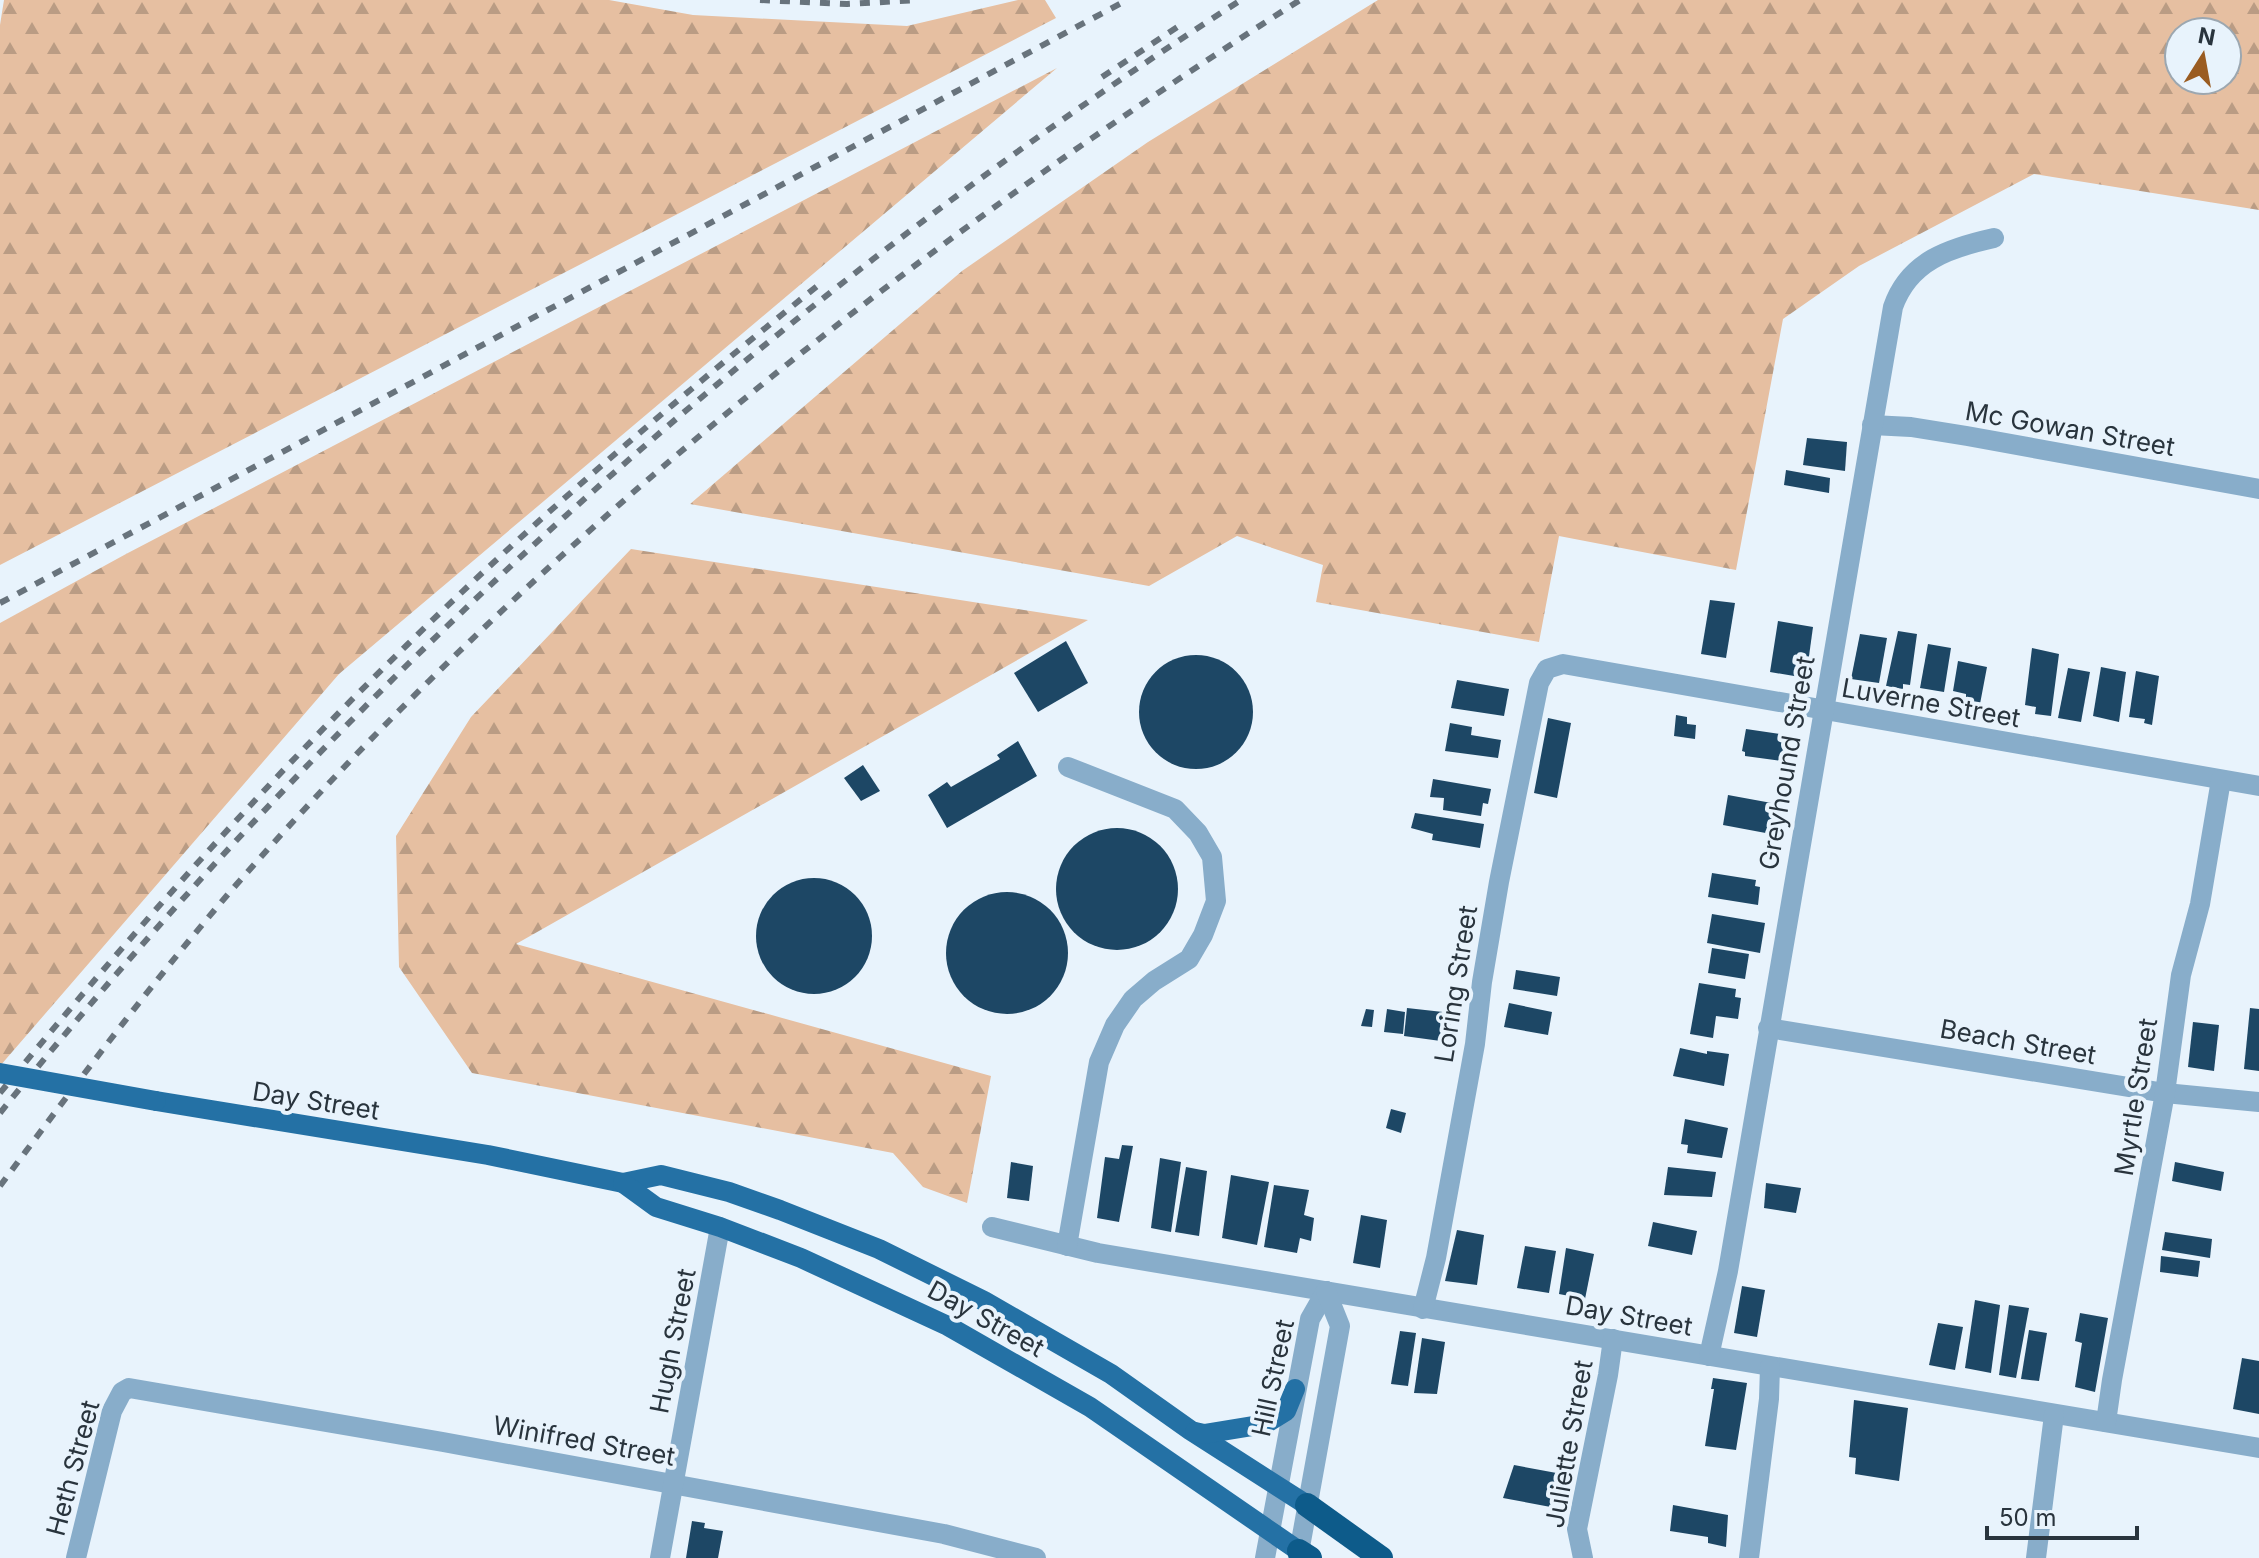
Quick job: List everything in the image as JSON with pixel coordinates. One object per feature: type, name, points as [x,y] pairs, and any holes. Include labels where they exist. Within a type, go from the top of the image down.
[{"type":"highway","points":[[1307,1505],[1381,1558]]},
{"type":"main road","name":"Day Street","points":[[0,1073],[488,1155],[623,1183],[661,1175],[729,1192],[879,1249],[942,1279],[1111,1374],[1190,1430],[1307,1505]]},
{"type":"main road","name":"Day Street","points":[[623,1183],[656,1207],[720,1227],[851,1279],[960,1332],[1090,1407],[1302,1556]]},
{"type":"main road","points":[[1190,1430],[1204,1434],[1265,1424],[1286,1411],[1295,1389]]},
{"type":"street","name":"Greyhound Street","points":[[1709,1356],[1728,1271],[1893,307],[1899,289],[1913,273],[1932,259],[1968,244],[1994,238]]},
{"type":"street","name":"Mc Gowan Street","points":[[1872,425],[1911,427],[1967,436],[2259,489]]},
{"type":"street","name":"Luverne Street","points":[[1547,669],[1563,664],[2259,786]]},
{"type":"street","name":"Loring Street","points":[[1423,1309],[1436,1258],[1475,1044],[1499,882],[1539,683],[1547,669]]},
{"type":"street","points":[[1067,1246],[1099,1062],[1115,1025],[1133,999],[1154,981],[1189,959],[1203,935],[1216,901],[1212,857],[1198,833],[1175,809],[1068,767]]},
{"type":"street","name":"Myrtle Street","points":[[2106,1422],[2165,1093],[2181,975],[2200,904],[2221,780]]},
{"type":"street","name":"Beach Street","points":[[1768,1028],[2165,1093],[2259,1102]]},
{"type":"street","name":"Hugh Street","points":[[660,1558],[720,1227]]},
{"type":"street","name":"Day Street","points":[[992,1227],[1067,1246],[1423,1309],[2259,1448]]},
{"type":"street","name":"Hill Street","points":[[1265,1558],[1310,1319],[1326,1291]]},
{"type":"street","name":"Hill Street","points":[[1302,1556],[1307,1505],[1340,1326],[1326,1291]]},
{"type":"street","name":"Juliette Street","points":[[1583,1558],[1577,1529],[1613,1339]]},
{"type":"street","points":[[1749,1558],[1769,1399],[1770,1367]]},
{"type":"street","name":"Winifred Street","points":[[122,1392],[139,1388],[672,1484],[944,1534],[1036,1558]]},
{"type":"street","name":"Heth Street","points":[[76,1558],[112,1411],[122,1392]]},
{"type":"street","points":[[2036,1558],[2054,1415]]},
{"type":"green space","points":[[4,0],[609,0],[693,15],[907,26],[1018,0],[1045,0],[1056,18],[0,565],[0,25]]},
{"type":"green space","points":[[1378,0],[2259,0],[2259,210],[2034,174],[1859,266],[1783,319],[1736,570],[1559,536],[1539,642],[1316,602],[1323,565],[1237,536],[1149,586],[690,504],[962,271],[1148,142]]},
{"type":"green space","points":[[1057,68],[339,674],[0,1066],[0,623],[126,554]]},
{"type":"green space","points":[[631,549],[1088,620],[516,944],[991,1076],[967,1203],[923,1187],[893,1153],[472,1073],[399,967],[396,836],[471,717]]},
{"type":"building","points":[[1807,438],[1847,442],[1845,471],[1803,465]]},
{"type":"building","points":[[1786,470],[1830,478],[1829,493],[1784,485]]},
{"type":"building","points":[[1710,600],[1735,603],[1726,658],[1701,654]]},
{"type":"building","points":[[1778,621],[1813,627],[1806,678],[1770,672]]},
{"type":"building","points":[[1898,631],[1917,634],[1910,685],[1903,684],[1903,689],[1886,686]]},
{"type":"building","points":[[1860,634],[1887,638],[1879,683],[1851,679]]},
{"type":"building","points":[[1066,641],[1088,683],[1038,712],[1014,673]]},
{"type":"building","points":[[1928,644],[1951,648],[1944,692],[1920,688]]},
{"type":"building","points":[[2032,648],[2059,654],[2051,716],[2035,714],[2036,707],[2025,705]]},
{"type":"building","points":[[1196,655],[1218,660],[1236,672],[1248,690],[1253,712],[1248,734],[1236,752],[1218,764],[1196,769],[1174,764],[1156,752],[1144,734],[1139,712],[1144,690],[1156,672],[1174,660]]},
{"type":"building","points":[[1958,661],[1987,667],[1980,704],[1966,702],[1966,694],[1953,691]]},
{"type":"building","points":[[2101,667],[2126,672],[2119,722],[2093,716]]},
{"type":"building","points":[[2068,668],[2090,672],[2081,722],[2058,718]]},
{"type":"building","points":[[2136,671],[2159,676],[2152,725],[2144,723],[2145,719],[2129,717]]},
{"type":"building","points":[[1457,680],[1509,689],[1504,716],[1451,708]]},
{"type":"building","points":[[1676,715],[1687,717],[1687,724],[1696,725],[1695,739],[1674,736]]},
{"type":"building","points":[[1548,718],[1571,723],[1557,798],[1534,793]]},
{"type":"building","points":[[1450,723],[1472,727],[1471,735],[1501,740],[1498,758],[1445,751]]},
{"type":"building","points":[[1746,729],[1780,734],[1778,741],[1785,742],[1782,761],[1745,756],[1742,751]]},
{"type":"building","points":[[1018,741],[1037,776],[947,828],[928,795],[947,782],[951,787],[1000,759],[997,755]]},
{"type":"building","points":[[863,765],[880,791],[861,801],[844,778]]},
{"type":"building","points":[[1433,779],[1491,789],[1488,804],[1483,803],[1481,816],[1443,810],[1444,798],[1430,797]]},
{"type":"building","points":[[1728,795],[1777,804],[1771,834],[1723,825]]},
{"type":"building","points":[[1415,813],[1484,824],[1480,848],[1432,840],[1433,834],[1411,828]]},
{"type":"building","points":[[1117,828],[1140,832],[1160,846],[1174,866],[1178,889],[1174,912],[1160,932],[1140,946],[1117,950],[1094,946],[1074,932],[1060,912],[1056,889],[1060,866],[1074,846],[1094,832]]},
{"type":"building","points":[[1712,873],[1756,880],[1755,886],[1760,887],[1758,905],[1708,897]]},
{"type":"building","points":[[814,878],[836,883],[855,895],[867,914],[872,936],[867,958],[855,977],[836,989],[814,994],[792,989],[773,977],[761,958],[756,936],[761,914],[773,895],[792,883]]},
{"type":"building","points":[[1007,892],[1030,897],[1050,910],[1063,930],[1068,953],[1063,976],[1050,996],[1030,1009],[1007,1014],[984,1009],[964,996],[951,976],[946,953],[951,930],[964,910],[984,897]]},
{"type":"building","points":[[1712,914],[1765,923],[1760,953],[1707,943]]},
{"type":"building","points":[[1712,948],[1749,954],[1745,979],[1708,973]]},
{"type":"building","points":[[1516,970],[1560,977],[1557,996],[1513,989]]},
{"type":"building","points":[[1699,983],[1736,989],[1735,997],[1741,998],[1738,1019],[1716,1016],[1713,1038],[1690,1034]]},
{"type":"building","points":[[1509,1003],[1552,1012],[1548,1035],[1504,1027]]},
{"type":"building","points":[[1407,1008],[1452,1013],[1448,1042],[1404,1036]]},
{"type":"building","points":[[2250,1008],[2259,1009],[2259,1071],[2244,1069]]},
{"type":"building","points":[[1366,1009],[1374,1010],[1372,1027],[1361,1026]]},
{"type":"building","points":[[1387,1009],[1405,1012],[1403,1034],[1384,1032]]},
{"type":"building","points":[[2193,1022],[2219,1025],[2214,1071],[2188,1067]]},
{"type":"building","points":[[1680,1048],[1707,1054],[1707,1051],[1729,1054],[1724,1086],[1673,1076]]},
{"type":"building","points":[[1391,1109],[1406,1113],[1401,1133],[1386,1128]]},
{"type":"building","points":[[1685,1119],[1728,1128],[1722,1158],[1687,1153],[1688,1145],[1681,1144]]},
{"type":"building","points":[[1122,1145],[1133,1146],[1119,1222],[1097,1218],[1105,1157],[1119,1159]]},
{"type":"building","points":[[1160,1158],[1181,1162],[1171,1232],[1151,1228]]},
{"type":"building","points":[[1011,1162],[1033,1166],[1029,1201],[1007,1198]]},
{"type":"building","points":[[2175,1162],[2224,1172],[2221,1191],[2172,1181]]},
{"type":"building","points":[[1186,1167],[1207,1171],[1199,1236],[1175,1232]]},
{"type":"building","points":[[1668,1167],[1716,1172],[1712,1197],[1664,1195]]},
{"type":"building","points":[[1231,1175],[1269,1182],[1257,1245],[1222,1238]]},
{"type":"building","points":[[1766,1183],[1801,1188],[1796,1213],[1764,1208]]},
{"type":"building","points":[[1274,1185],[1309,1190],[1304,1215],[1314,1218],[1311,1241],[1300,1238],[1297,1253],[1264,1247]]},
{"type":"building","points":[[1361,1215],[1387,1220],[1380,1268],[1353,1263]]},
{"type":"building","points":[[1653,1222],[1697,1231],[1692,1255],[1648,1246]]},
{"type":"building","points":[[1457,1230],[1484,1235],[1477,1285],[1445,1281]]},
{"type":"building","points":[[2165,1232],[2212,1239],[2210,1258],[2162,1250]]},
{"type":"building","points":[[1525,1246],[1556,1251],[1549,1293],[1517,1288]]},
{"type":"building","points":[[1566,1248],[1594,1254],[1585,1299],[1559,1294]]},
{"type":"building","points":[[2161,1256],[2200,1261],[2198,1277],[2160,1272]]},
{"type":"building","points":[[1742,1286],[1765,1290],[1757,1337],[1734,1333]]},
{"type":"building","points":[[1975,1300],[2000,1305],[1991,1373],[1965,1368]]},
{"type":"building","points":[[2009,1305],[2029,1308],[2016,1378],[1999,1375]]},
{"type":"building","points":[[2080,1313],[2108,1318],[2095,1392],[2075,1387],[2082,1343],[2075,1341]]},
{"type":"building","points":[[1938,1323],[1963,1327],[1955,1370],[1929,1365]]},
{"type":"building","points":[[2029,1330],[2047,1333],[2039,1381],[2021,1379]]},
{"type":"building","points":[[1400,1331],[1416,1333],[1408,1386],[1391,1384]]},
{"type":"building","points":[[1422,1338],[1445,1342],[1437,1394],[1414,1393]]},
{"type":"building","points":[[2242,1358],[2259,1361],[2259,1414],[2233,1409]]},
{"type":"building","points":[[1713,1378],[1747,1383],[1736,1450],[1705,1446]]},
{"type":"building","points":[[1854,1400],[1908,1408],[1899,1481],[1855,1474],[1856,1458],[1849,1457]]},
{"type":"building","points":[[1514,1465],[1562,1474],[1556,1508],[1503,1498]]},
{"type":"building","points":[[1673,1505],[1728,1515],[1726,1547],[1708,1543],[1708,1537],[1670,1531]]},
{"type":"building","points":[[692,1521],[705,1523],[704,1528],[723,1531],[718,1558],[686,1558]]},
{"type":"railway","points":[[760,0],[847,4],[919,0]]},
{"type":"railway","points":[[0,603],[1127,0]]},
{"type":"railway","points":[[0,1113],[135,953],[276,798],[423,649],[576,507],[734,370],[898,240],[1067,117],[1241,0]]},
{"type":"railway","points":[[0,1186],[144,996],[236,885],[354,757],[477,635],[605,517],[737,405],[873,297],[1155,95],[1300,0]]},
{"type":"railway","points":[[1102,77],[1182,24]]},
{"type":"railway","points":[[0,1093],[197,863],[353,698],[507,550],[714,370],[821,283]]}]
